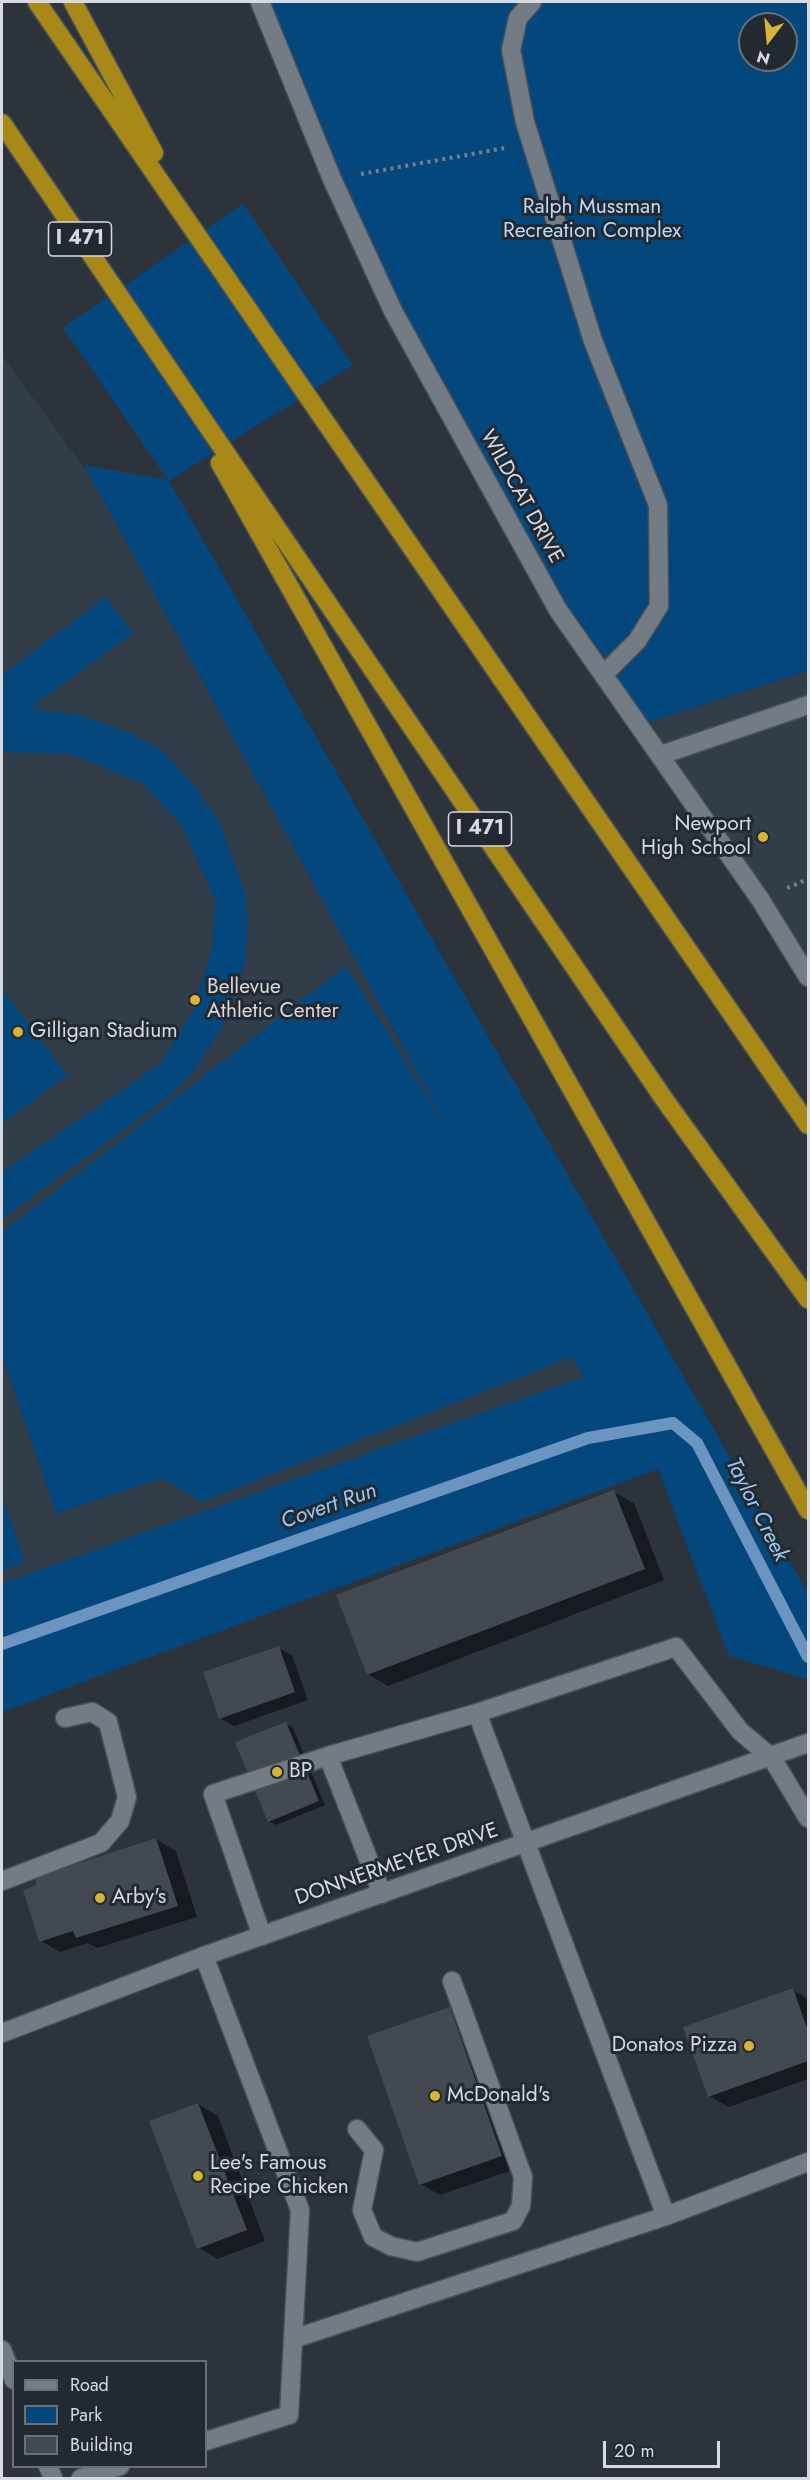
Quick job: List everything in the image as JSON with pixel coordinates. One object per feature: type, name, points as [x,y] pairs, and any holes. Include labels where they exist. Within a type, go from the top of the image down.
[{"type":"highway","points":[[37,2],[808,1125]]},
{"type":"highway","points":[[73,2],[193,227]]},
{"type":"highway","name":"I 471","points":[[2,123],[664,1099],[808,1299]]},
{"type":"highway","points":[[158,354],[808,1510]]},
{"type":"street","name":"WILDCAT DRIVE","points":[[260,2],[332,179],[393,311],[558,610],[661,755],[759,899],[808,977]]},
{"type":"street","points":[[532,2],[518,18],[511,50],[525,122],[593,341],[658,505],[659,606],[637,641],[604,674]]},
{"type":"street","points":[[661,755],[808,705]]},
{"type":"street","points":[[262,1936],[213,1794],[328,1756],[477,1713],[676,1647],[740,1731],[772,1758],[808,1818]]},
{"type":"street","points":[[2,1881],[101,1843],[120,1821],[127,1797],[108,1722],[92,1712],[65,1718]]},
{"type":"street","points":[[477,1713],[666,2216]]},
{"type":"street","name":"DONNERMEYER DRIVE","points":[[2,2033],[204,1956],[772,1758],[808,1743]]},
{"type":"street","points":[[328,1756],[382,1894]]},
{"type":"street","points":[[204,1956],[300,2210],[289,2415],[207,2441]]},
{"type":"street","points":[[357,2129],[374,2150],[362,2210],[373,2237],[391,2246],[417,2252],[513,2221],[521,2206],[523,2177],[452,1981]]},
{"type":"street","points":[[293,2339],[666,2216],[808,2162]]},
{"type":"street","points":[[2,2350],[12,2375]]},
{"type":"street","points":[[81,2478],[114,2468]]},
{"type":"path","points":[[332,179],[532,144]]},
{"type":"shaded area","name":"Bellevue Athletic Center","points":[[2,355],[102,493],[648,1457],[2,1695]]},
{"type":"shaded area","name":"Newport High School","points":[[808,671],[808,977],[639,725]]},
{"type":"green space","name":"Ralph Mussman Recreation Complex","points":[[260,2],[808,2],[808,671],[639,725],[604,674],[393,311]]},
{"type":"green space","name":"Bellevue Athletic Center","points":[[243,204],[353,365],[169,481],[808,1593],[808,1679],[729,1656],[658,1469],[2,1712],[2,1583],[583,1377],[572,1357],[201,1502],[163,1478],[56,1514],[2,1355],[2,1232],[346,966],[450,1133],[84,465],[168,480],[63,328]]},
{"type":"green space","points":[[106,597],[133,633],[30,708],[81,715],[132,734],[163,751],[191,781],[220,823],[245,893],[248,926],[245,961],[226,1021],[194,1071],[174,1093],[2,1219],[2,1172],[160,1064],[193,1011],[212,949],[216,903],[183,827],[142,783],[71,754],[2,752],[2,675]]},
{"type":"green space","name":"Gilligan Stadium","points":[[2,989],[67,1075],[2,1124]]},
{"type":"green space","points":[[2,1497],[25,1562],[2,1571]]},
{"type":"building","points":[[614,1490],[645,1569],[367,1675],[336,1595]]},
{"type":"building","points":[[279,1646],[295,1692],[219,1719],[203,1672]]},
{"type":"building","name":"BP","points":[[286,1722],[319,1801],[268,1822],[235,1742]]},
{"type":"building","name":"Arby's","points":[[156,1838],[178,1906],[76,1938],[73,1931],[39,1942],[23,1890],[36,1885],[36,1877]]},
{"type":"building","name":"Donatos Pizza","points":[[793,1988],[808,2031],[808,2061],[708,2097],[683,2027]]},
{"type":"building","name":"McDonald's","points":[[450,2007],[502,2156],[419,2185],[367,2036]]},
{"type":"building","name":"Lee's Famous Recipe Chicken","points":[[198,2103],[247,2230],[197,2249],[149,2121]]},
{"type":"waterway","name":"Covert Run","points":[[2,1644],[588,1438],[673,1423],[697,1443],[808,1657]]},
{"type":"place","name":"Newport High School","points":[[763,837]]},
{"type":"place","name":"Bellevue Athletic Center","points":[[195,1000]]},
{"type":"place","name":"Gilligan Stadium","points":[[18,1032]]},
{"type":"place","name":"BP","points":[[277,1772]]},
{"type":"place","name":"Arby's","points":[[100,1898]]},
{"type":"place","name":"Donatos Pizza","points":[[749,2046]]},
{"type":"place","name":"McDonald's","points":[[435,2096]]},
{"type":"place","name":"Lee's Famous Recipe Chicken","points":[[198,2176]]},
{"type":"water label","name":"Taylor Creek","points":[[756,1510]]}]
